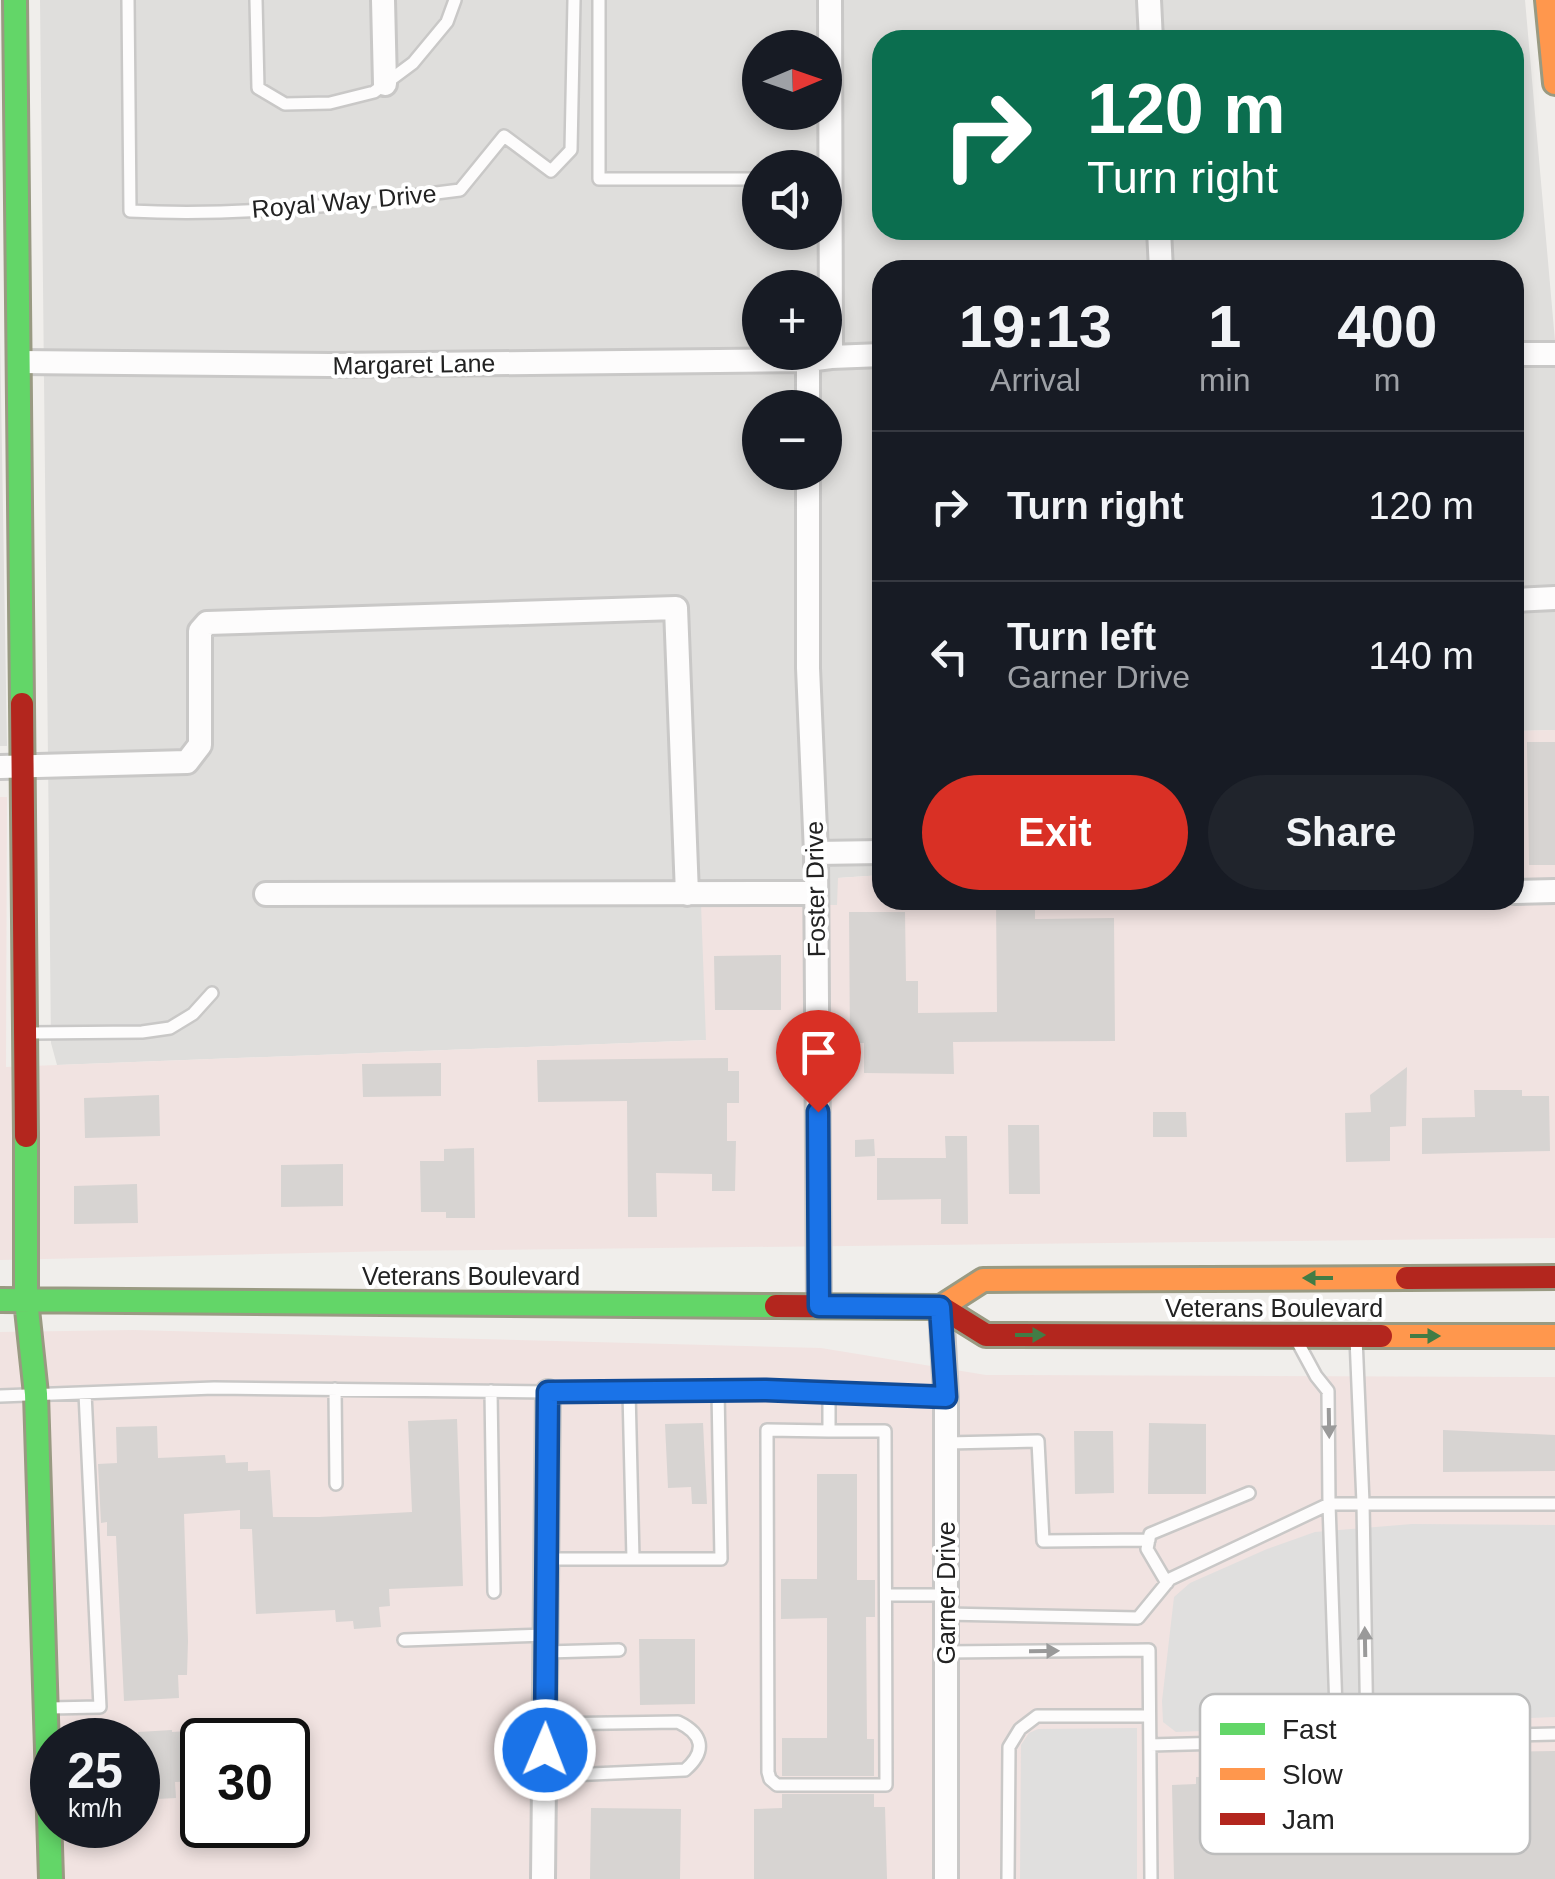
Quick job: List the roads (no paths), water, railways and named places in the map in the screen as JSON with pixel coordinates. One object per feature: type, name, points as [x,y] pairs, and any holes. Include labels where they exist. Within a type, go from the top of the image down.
[{"type":"main road","points":[[15,0],[20,362],[11,620],[12,767],[26,1033],[26,1300],[36,1394],[51,1879]]},
{"type":"main road","points":[[1547,0],[1555,84]]},
{"type":"main road","name":"Veterans Boulevard","points":[[940,1307],[984,1280],[1131,1300],[1555,1276]]},
{"type":"main road","name":"Veterans Boulevard","points":[[0,1300],[940,1307],[986,1336],[1555,1336]]},
{"type":"main road","points":[[1110,1336],[1121,1330],[1131,1300]]},
{"type":"street","points":[[384,0],[385,84]]},
{"type":"street","points":[[828,150],[830,0]]},
{"type":"street","points":[[1150,0],[1151,30]]},
{"type":"street","points":[[1524,354],[1555,354]]},
{"type":"street","name":"Margaret Lane","points":[[842,357],[872,355]]},
{"type":"street","name":"Margaret Lane","points":[[20,362],[330,365],[742,359]]},
{"type":"street","name":"Foster Drive","points":[[808,490],[808,668],[816,854],[819,1306]]},
{"type":"street","points":[[1524,600],[1555,598]]},
{"type":"street","points":[[12,767],[187,762],[200,745],[200,631],[207,623],[676,608],[687,894]]},
{"type":"street","points":[[816,854],[872,852]]},
{"type":"street","points":[[1524,892],[1555,891]]},
{"type":"street","points":[[266,894],[816,894]]},
{"type":"street","name":"Garner Drive","points":[[940,1307],[946,1397],[946,1879]]},
{"type":"street","points":[[543,1879],[548,1392]]},
{"type":"lane","name":"Royal Way Drive","points":[[128,0],[130,211],[176,213],[333,206],[460,190],[504,136],[550,171],[571,150],[574,0]]},
{"type":"lane","points":[[256,0],[258,88],[285,104],[330,103],[374,92],[414,63],[448,22],[456,0]]},
{"type":"lane","points":[[599,0],[599,179],[742,180]]},
{"type":"lane","points":[[26,1033],[142,1032],[170,1028],[193,1014],[212,993]]},
{"type":"lane","points":[[1294,1336],[1328,1391],[1335,1694]]},
{"type":"lane","points":[[1356,1336],[1366,1694]]},
{"type":"lane","points":[[0,1396],[214,1388],[718,1390],[946,1397]]},
{"type":"lane","points":[[335,1389],[336,1484]]},
{"type":"lane","points":[[546,1559],[721,1560],[718,1390]]},
{"type":"lane","points":[[492,1391],[494,1592]]},
{"type":"lane","points":[[628,1391],[633,1559]]},
{"type":"lane","points":[[829,1392],[829,1430]]},
{"type":"lane","points":[[46,1708],[100,1707],[85,1393]]},
{"type":"lane","points":[[767,1430],[829,1430],[886,1431],[886,1785],[773,1783],[768,1772],[767,1430]]},
{"type":"lane","points":[[946,1443],[1038,1441],[1043,1541],[1148,1540]]},
{"type":"lane","points":[[1166,1582],[1147,1549],[1150,1534],[1249,1494]]},
{"type":"lane","points":[[886,1594],[946,1604],[1138,1618],[1170,1579],[1329,1504],[1555,1504]]},
{"type":"lane","points":[[404,1640],[619,1650]]},
{"type":"lane","points":[[946,1652],[1148,1650],[1151,1879]]},
{"type":"lane","points":[[1008,1879],[1009,1747],[1020,1729],[1037,1716],[1149,1716]]},
{"type":"lane","points":[[544,1776],[685,1770],[696,1760],[699,1740],[692,1729],[678,1722],[545,1724]]},
{"type":"lane","points":[[1530,1735],[1555,1734]]},
{"type":"lane","points":[[1150,1745],[1200,1744]]}]
